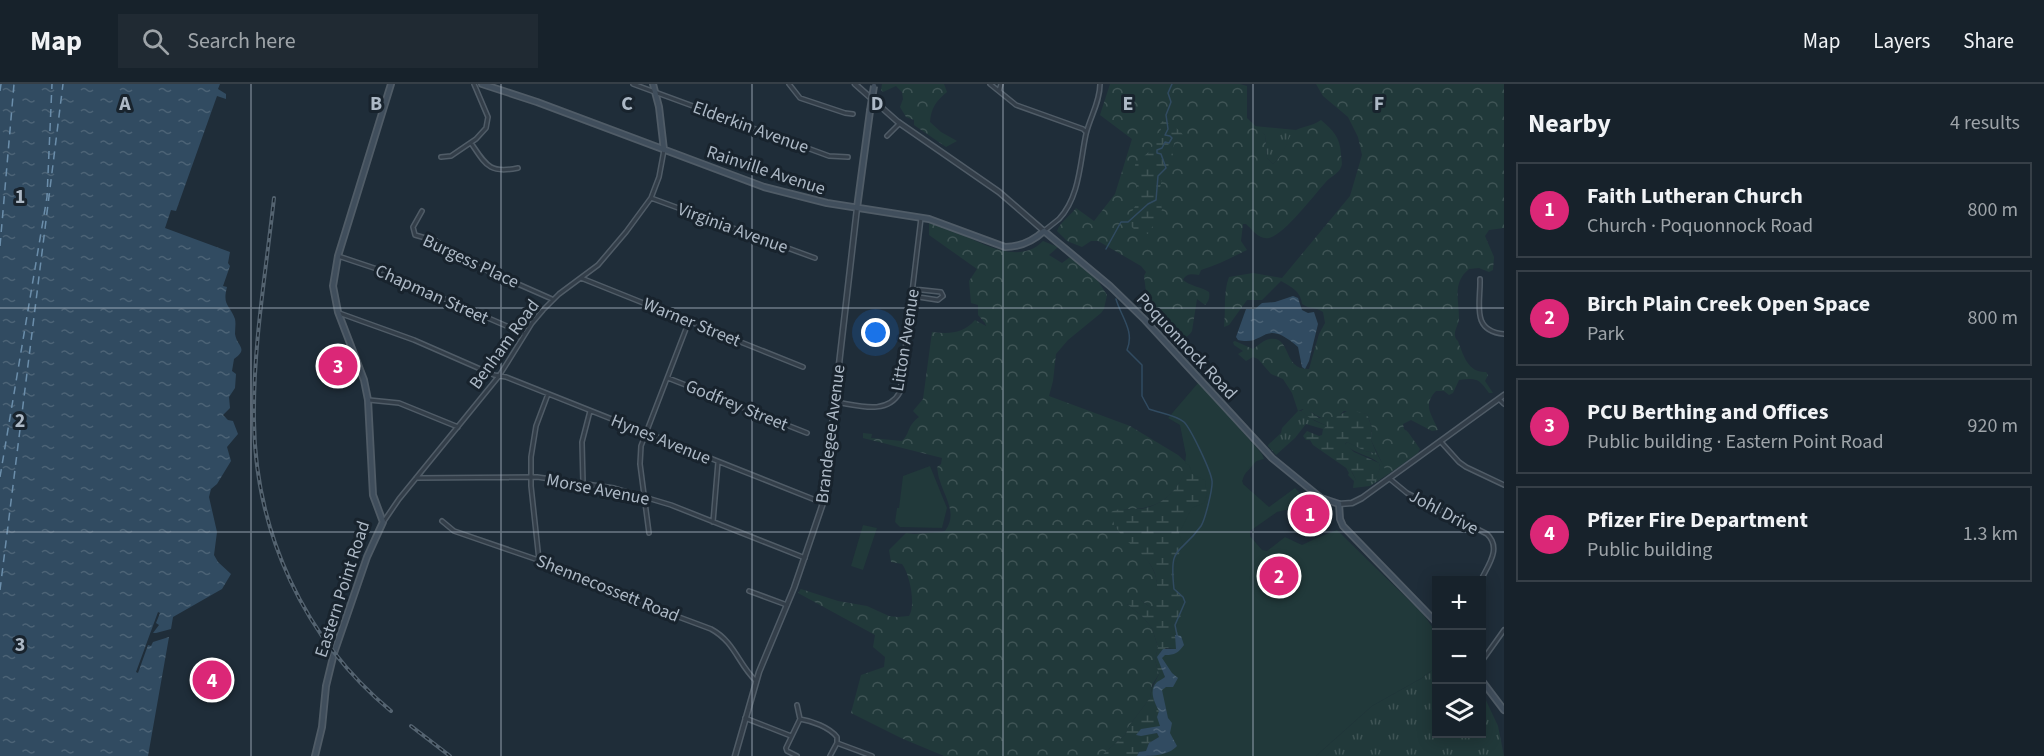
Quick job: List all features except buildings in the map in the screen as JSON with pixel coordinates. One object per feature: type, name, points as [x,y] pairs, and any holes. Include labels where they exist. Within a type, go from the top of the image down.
[{"type":"main road","name":"Eastern Point Road","points":[[315,756],[334,653],[367,556],[383,522],[373,495],[368,400],[360,369],[338,312],[333,286],[338,256],[391,84]]},
{"type":"main road","name":"Rainville Avenue","points":[[483,84],[779,192],[921,218],[947,225],[1005,247],[1028,243],[1044,231]]},
{"type":"main road","name":"Benham Road","points":[[653,84],[659,107],[664,150]]},
{"type":"main road","points":[[857,208],[862,157],[874,85]]},
{"type":"main road","name":"Poquonnock Road","points":[[1044,231],[1110,286],[1138,313],[1266,452],[1321,498],[1339,504]]},
{"type":"main road","points":[[1339,504],[1343,526],[1432,617]]},
{"type":"main road","points":[[1484,684],[1504,710]]},
{"type":"street","points":[[441,157],[451,156],[471,143],[483,132],[488,122],[486,111],[474,84]]},
{"type":"street","name":"Elderkin Avenue","points":[[633,84],[827,155],[848,157]]},
{"type":"street","name":"Poquonnock Road","points":[[855,84],[900,123],[999,192],[1044,231]]},
{"type":"street","points":[[990,84],[1016,105],[1086,132]]},
{"type":"street","points":[[999,92],[1001,84]]},
{"type":"street","points":[[1044,231],[1059,219],[1068,204],[1080,170],[1086,132],[1098,101],[1100,84]]},
{"type":"street","points":[[790,85],[800,98],[853,114]]},
{"type":"street","points":[[887,136],[900,123]]},
{"type":"street","points":[[471,143],[485,163],[494,170],[505,171],[518,168]]},
{"type":"street","name":"Benham Road","points":[[383,522],[500,376],[525,334],[552,299],[598,265],[651,198],[659,177],[664,150]]},
{"type":"street","name":"Virginia Avenue","points":[[651,198],[815,258]]},
{"type":"street","name":"Brandegee Avenue","points":[[755,683],[805,558],[823,503],[857,208]]},
{"type":"street","name":"Burgess Place","points":[[422,211],[413,227],[415,235],[436,241],[468,262],[552,299]]},
{"type":"street","name":"Litton Avenue","points":[[835,402],[881,407],[891,404],[902,388],[921,218]]},
{"type":"street","name":"Chapman Street","points":[[338,256],[386,272],[525,334]]},
{"type":"street","name":"Warner Street","points":[[581,278],[802,367]]},
{"type":"street","points":[[1480,279],[1481,321],[1492,332],[1504,334]]},
{"type":"street","points":[[912,296],[940,300],[943,296],[940,292],[913,289]]},
{"type":"street","name":"Hynes Avenue","points":[[338,312],[823,503]]},
{"type":"street","points":[[649,533],[639,456],[645,432],[689,321]]},
{"type":"street","name":"Godfrey Street","points":[[668,378],[807,433]]},
{"type":"street","points":[[539,560],[531,477],[536,426],[548,394]]},
{"type":"street","points":[[1339,504],[1358,500],[1504,395]]},
{"type":"street","points":[[1499,399],[1504,404]]},
{"type":"street","points":[[368,400],[399,403],[458,427]]},
{"type":"street","points":[[583,483],[582,442],[590,411]]},
{"type":"street","points":[[1441,442],[1466,467],[1504,485]]},
{"type":"street","points":[[713,522],[718,462]]},
{"type":"street","name":"Morse Avenue","points":[[416,478],[531,477],[583,483],[645,496],[805,558]]},
{"type":"street","name":"Johl Drive","points":[[1390,478],[1407,493],[1487,534],[1492,539],[1495,544],[1494,551],[1483,576]]},
{"type":"street","name":"Shennecossett Road","points":[[442,521],[454,531],[576,574],[616,594],[715,631],[730,644],[755,683]]},
{"type":"street","points":[[749,591],[787,605]]},
{"type":"street","points":[[1486,655],[1504,630]]},
{"type":"street","points":[[735,756],[755,683]]},
{"type":"street","points":[[796,756],[787,751],[786,745],[800,719],[798,705]]},
{"type":"street","points":[[745,718],[791,736]]},
{"type":"street","points":[[800,719],[811,721],[833,732],[837,737],[837,743],[830,756]]},
{"type":"street","points":[[837,743],[872,756]]},
{"type":"green space","points":[[882,84],[944,84],[947,92],[935,105],[930,122],[941,132],[957,141],[946,147],[914,125],[914,120],[906,117],[900,107],[903,99],[902,92],[896,86],[883,92]]},
{"type":"green space","points":[[1110,84],[1240,84],[1247,86],[1247,118],[1265,135],[1267,158],[1273,164],[1294,131],[1321,120],[1332,131],[1339,143],[1342,166],[1283,230],[1269,238],[1262,238],[1243,224],[1241,241],[1247,250],[1201,270],[1199,275],[1190,274],[1184,278],[1186,282],[1209,292],[1209,296],[1205,305],[1197,299],[1192,331],[1180,340],[1172,341],[1149,316],[1144,276],[1146,272],[1141,266],[1098,241],[1091,241],[1082,247],[1067,241],[1057,231],[1076,208],[1094,221],[1115,194],[1132,139],[1100,115]]},
{"type":"green space","points":[[1316,84],[1504,84],[1504,228],[1489,230],[1485,236],[1494,257],[1493,270],[1489,272],[1479,268],[1469,269],[1460,280],[1458,286],[1459,320],[1455,334],[1471,367],[1480,372],[1486,372],[1488,375],[1485,381],[1493,393],[1489,393],[1477,380],[1470,379],[1459,380],[1453,393],[1449,395],[1444,391],[1436,391],[1429,406],[1438,430],[1432,431],[1411,420],[1403,424],[1404,429],[1420,449],[1418,453],[1393,471],[1385,469],[1371,440],[1372,428],[1367,414],[1344,411],[1338,417],[1327,420],[1303,409],[1298,411],[1292,393],[1283,379],[1271,374],[1258,359],[1253,357],[1246,361],[1238,354],[1243,351],[1234,345],[1235,341],[1253,349],[1267,340],[1277,339],[1285,347],[1295,364],[1300,368],[1309,369],[1319,334],[1325,323],[1323,312],[1302,304],[1298,293],[1281,281],[1262,300],[1247,300],[1229,325],[1224,327],[1225,295],[1229,277],[1253,273],[1282,278],[1350,196],[1362,155],[1358,137],[1348,117],[1323,96]]},
{"type":"green space","points":[[1163,121],[1174,126],[1183,135],[1175,140],[1172,164],[1163,176],[1159,191],[1162,210],[1148,234],[1134,229],[1126,222],[1138,201],[1135,164],[1151,150],[1157,134],[1161,131],[1160,124]]},
{"type":"green space","points":[[1254,126],[1296,130],[1273,164],[1267,158],[1265,135]]},
{"type":"green space","points":[[929,223],[950,229],[1000,250],[1012,252],[1023,252],[1043,241],[1058,247],[1049,255],[1062,263],[1070,257],[1098,281],[1107,295],[1104,309],[1068,340],[1056,354],[1049,396],[1130,426],[1178,455],[1189,465],[1178,486],[1164,499],[1147,507],[1124,509],[1115,526],[1141,552],[1154,570],[1157,581],[1155,606],[1151,608],[1141,600],[1127,604],[1152,628],[1158,647],[1155,660],[1159,674],[1152,685],[1150,698],[1125,735],[1101,756],[944,756],[851,713],[861,675],[884,667],[885,657],[873,647],[875,635],[798,593],[801,589],[838,601],[867,606],[889,616],[909,616],[912,598],[907,575],[902,564],[891,562],[889,550],[906,533],[941,532],[945,531],[949,525],[949,506],[937,467],[941,464],[942,458],[863,438],[863,433],[872,434],[871,438],[902,441],[919,417],[913,411],[923,399],[932,332],[955,332],[966,328],[975,320],[986,326],[978,315],[978,305],[971,303],[969,281],[977,269],[929,235]]},
{"type":"green space","points":[[1200,383],[1262,454],[1264,459],[1251,465],[1242,481],[1243,484],[1269,507],[1295,488],[1306,499],[1304,504],[1295,511],[1277,512],[1250,531],[1250,536],[1262,550],[1267,551],[1285,537],[1302,545],[1337,530],[1423,614],[1432,626],[1432,670],[1372,706],[1316,756],[1152,756],[1164,736],[1158,694],[1167,680],[1160,660],[1162,654],[1173,653],[1181,645],[1177,624],[1186,600],[1174,584],[1174,573],[1183,545],[1179,533],[1192,508],[1204,503],[1207,495],[1205,480],[1193,475],[1189,465],[1185,463],[1186,455],[1180,425],[1168,418]]},
{"type":"green space","points":[[1204,388],[1259,458],[1244,475],[1243,484],[1180,652],[1176,635],[1176,649],[1166,648],[1160,652],[1165,677],[1153,695],[1161,724],[1158,728],[1141,729],[1143,735],[1157,733],[1159,737],[1149,743],[1146,751],[1139,752],[1137,756],[1101,756],[1125,735],[1150,698],[1159,674],[1155,660],[1158,647],[1152,628],[1127,604],[1129,595],[1133,594],[1151,608],[1154,606],[1157,588],[1155,574],[1149,562],[1122,535],[1115,525],[1111,512],[1152,506],[1166,498],[1177,486],[1191,455]]},
{"type":"green space","points":[[1305,408],[1319,418],[1332,419],[1349,410],[1367,414],[1372,428],[1371,440],[1376,452],[1365,451],[1347,442],[1345,444],[1354,452],[1379,463],[1380,468],[1375,481],[1356,480],[1352,472],[1313,445],[1310,440],[1306,440],[1303,436],[1307,431],[1319,436],[1327,426],[1301,411]]},
{"type":"green space","points":[[1298,411],[1327,426],[1323,429],[1306,424],[1295,438],[1276,455],[1268,445],[1281,433],[1282,428]]},
{"type":"green space","points":[[1347,442],[1365,451],[1376,452],[1385,468],[1393,471],[1370,486],[1353,488],[1354,481],[1348,475],[1346,468],[1351,471],[1356,480],[1375,480],[1380,468],[1379,463],[1375,460],[1345,445]]},
{"type":"green space","points":[[930,466],[947,508],[942,528],[900,527],[895,522],[903,476]]},
{"type":"green space","points":[[863,525],[877,528],[863,570],[851,566]]},
{"type":"green space","points":[[1432,670],[1432,738],[1486,738],[1486,700],[1498,726],[1504,756],[1316,756],[1372,706]]},
{"type":"water","points":[[0,84],[220,84],[218,89],[226,94],[226,99],[217,96],[176,211],[171,210],[165,228],[230,252],[228,263],[230,266],[223,286],[227,287],[226,302],[235,319],[235,334],[241,352],[234,359],[232,371],[236,374],[235,388],[229,397],[230,408],[223,415],[233,421],[238,434],[227,447],[231,461],[217,484],[211,489],[209,497],[217,532],[214,555],[231,574],[222,589],[173,617],[171,629],[153,633],[159,625],[156,623],[160,613],[158,612],[136,672],[138,673],[148,645],[151,646],[153,642],[169,637],[148,756],[0,756]]},
{"type":"water","points":[[1293,296],[1298,298],[1302,310],[1308,313],[1314,312],[1318,324],[1305,369],[1302,367],[1298,347],[1287,338],[1271,333],[1247,341],[1238,340],[1236,337],[1246,309],[1255,309],[1262,303],[1275,302]]},
{"type":"water","points":[[1175,635],[1181,636],[1184,645],[1176,653],[1165,655],[1162,658],[1178,678],[1173,687],[1166,687],[1162,690],[1168,718],[1172,723],[1170,733],[1177,746],[1164,754],[1137,756],[1139,752],[1146,751],[1149,743],[1159,737],[1157,733],[1136,735],[1141,729],[1160,726],[1157,717],[1159,711],[1153,697],[1153,689],[1157,682],[1165,677],[1157,657],[1163,649],[1176,649]]},
{"type":"waterway","points":[[1106,249],[1121,222],[1128,222],[1156,200],[1158,176],[1166,168],[1157,150],[1162,148],[1165,142],[1169,143],[1172,138],[1165,135],[1168,129],[1166,115],[1171,102],[1168,93],[1172,84]]},
{"type":"waterway","points":[[1116,299],[1128,330],[1127,350],[1142,365],[1142,396],[1149,409],[1184,422],[1200,450],[1212,481],[1203,523],[1177,552],[1173,564],[1174,589],[1185,602],[1175,625],[1177,635]]},
{"type":"ferry route","points":[[0,91],[1,84]]},
{"type":"ferry route","points":[[0,246],[14,84]]},
{"type":"ferry route","points":[[0,477],[47,197],[52,84]]},
{"type":"ferry route","points":[[0,590],[63,84]]},
{"type":"railway","points":[[274,198],[254,392],[257,462],[264,503],[275,542],[290,580],[310,617],[333,651],[360,682],[391,711]]},
{"type":"railway","points":[[411,726],[450,756]]},
{"type":"place","name":"PCU Berthing and Offices","points":[[338,366]]},
{"type":"place","name":"Faith Lutheran Church","points":[[1310,514]]},
{"type":"place","name":"Birch Plain Creek Open Space","points":[[1279,576]]},
{"type":"place","name":"Pfizer Fire Department","points":[[212,680]]}]
